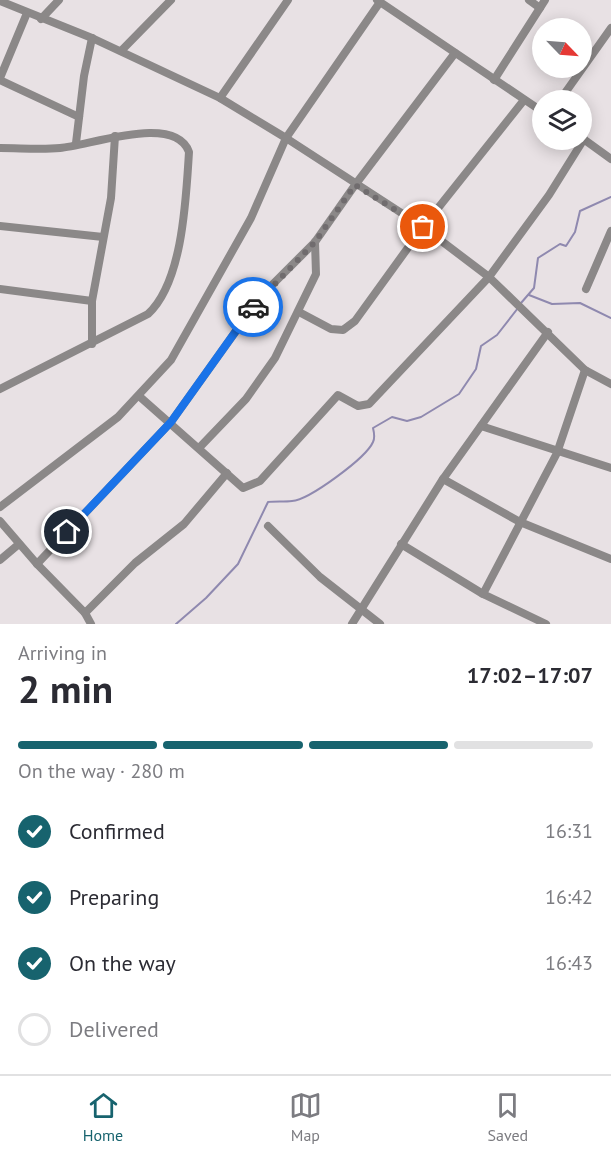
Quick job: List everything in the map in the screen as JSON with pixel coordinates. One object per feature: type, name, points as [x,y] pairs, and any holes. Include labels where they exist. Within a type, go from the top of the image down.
[{"type":"street","points":[[41,19],[59,0]]},
{"type":"street","points":[[121,51],[171,0]]},
{"type":"street","points":[[220,98],[288,0]]},
{"type":"street","points":[[494,80],[543,4],[529,0]]},
{"type":"street","points":[[0,1],[92,38],[220,98],[286,138],[355,185],[423,227],[489,277],[585,370],[611,384]]},
{"type":"street","points":[[0,507],[118,417],[171,360],[251,218],[286,138],[378,1],[532,105]]},
{"type":"street","points":[[27,13],[0,79],[79,117]]},
{"type":"street","points":[[567,90],[611,28]]},
{"type":"street","points":[[76,144],[92,38]]},
{"type":"street","points":[[37,564],[171,422],[261,296],[315,242],[455,53]]},
{"type":"street","points":[[298,312],[331,329],[343,330],[355,321],[423,227],[524,100]]},
{"type":"street","points":[[0,148],[60,148],[115,136],[139,134],[178,137],[186,143],[189,152],[184,224],[161,302],[148,314],[0,389]]},
{"type":"street","points":[[92,344],[92,301],[111,198],[115,136]]},
{"type":"street","points":[[592,145],[611,159]]},
{"type":"street","points":[[139,396],[243,488],[250,487],[260,481],[338,395],[358,406],[369,404],[489,277],[549,195],[576,150]]},
{"type":"street","points":[[0,226],[103,237]]},
{"type":"street","points":[[586,289],[611,231]]},
{"type":"street","points":[[200,448],[246,399],[275,358],[316,274],[315,242]]},
{"type":"street","points":[[0,289],[92,301]]},
{"type":"street","points":[[352,624],[443,479],[548,332]]},
{"type":"street","points":[[483,594],[557,453],[585,370]]},
{"type":"street","points":[[481,426],[557,453],[611,468]]},
{"type":"street","points":[[85,613],[135,563],[184,524],[227,473]]},
{"type":"street","points":[[443,479],[520,522],[611,559]]},
{"type":"street","points":[[0,520],[37,564],[85,613],[91,624]]},
{"type":"street","points":[[268,526],[320,577],[380,624]]},
{"type":"street","points":[[0,560],[19,544]]},
{"type":"street","points":[[401,544],[483,594],[546,624]]},
{"type":"waterway","points":[[521,303],[534,288],[538,258],[560,244],[566,246],[575,232],[580,211],[611,197]]},
{"type":"waterway","points":[[529,295],[552,304],[580,303],[611,318]]},
{"type":"waterway","points":[[176,624],[206,598],[238,564],[268,502],[292,501],[311,494],[360,458],[374,440],[373,428],[392,417],[407,421],[421,417],[459,394],[476,369],[481,346],[497,335],[518,308]]},
{"type":"way so far","points":[[253,307],[261,296],[303,257],[355,185],[423,227]]},
{"type":"route","points":[[67,532],[171,422],[194,393],[253,307]]}]
